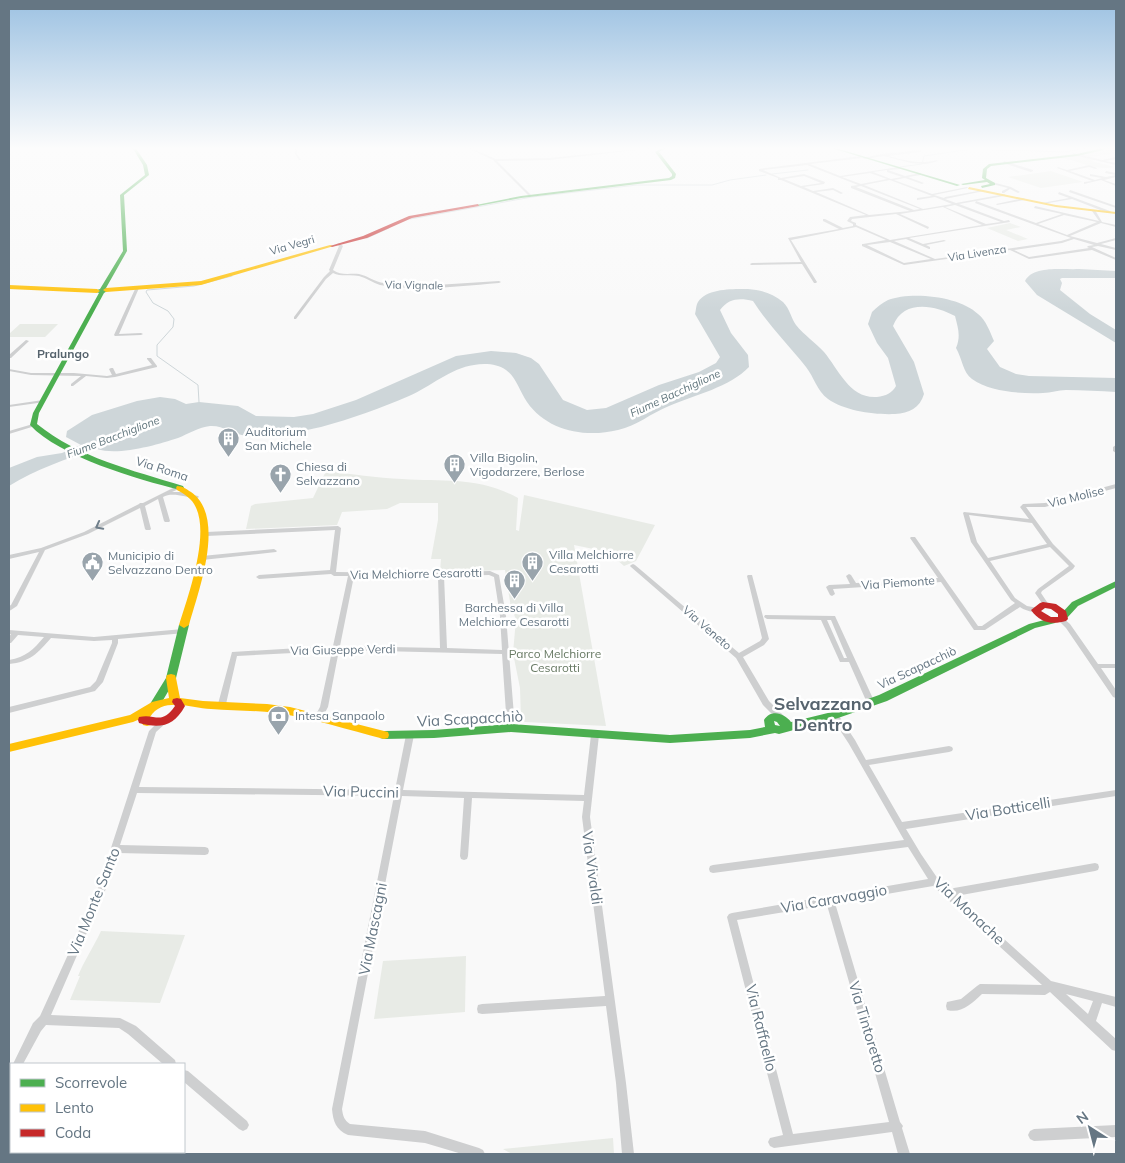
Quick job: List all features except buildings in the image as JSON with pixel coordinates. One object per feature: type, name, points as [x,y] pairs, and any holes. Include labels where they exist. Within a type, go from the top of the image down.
[{"type":"street","points":[[9,433],[33,426],[33,420],[56,374],[125,250],[122,201]]},
{"type":"street","name":"Via Vegri","points":[[9,287],[102,291],[201,283],[373,234],[411,217],[500,201]]},
{"type":"street","points":[[835,201],[871,216]]},
{"type":"street","points":[[890,201],[914,211]]},
{"type":"street","points":[[902,201],[923,210]]},
{"type":"street","points":[[952,201],[1002,221]]},
{"type":"street","points":[[856,226],[849,220],[974,201]]},
{"type":"street","points":[[976,201],[1067,236],[1116,249]]},
{"type":"street","points":[[997,204],[1005,201]]},
{"type":"street","points":[[1033,201],[1064,215],[1116,226]]},
{"type":"street","points":[[1039,205],[1057,201]]},
{"type":"street","points":[[1082,201],[1115,212]]},
{"type":"street","points":[[1092,201],[1115,212]]},
{"type":"street","points":[[1039,205],[1115,212]]},
{"type":"street","points":[[943,206],[986,225]]},
{"type":"street","points":[[1094,211],[1101,222]]},
{"type":"street","points":[[897,213],[928,228]]},
{"type":"street","points":[[1037,224],[1064,215]]},
{"type":"street","points":[[824,220],[842,230]]},
{"type":"street","points":[[935,260],[904,264],[863,246],[1009,221]]},
{"type":"street","points":[[1067,236],[1101,222]]},
{"type":"street","points":[[815,282],[789,240],[856,226]]},
{"type":"street","name":"Via Livenza","points":[[856,226],[935,260],[1062,242],[1074,238]]},
{"type":"street","name":"Via Livenza","points":[[907,238],[929,248]]},
{"type":"street","points":[[1091,249],[1089,247],[1116,239]]},
{"type":"street","name":"Via Livenza","points":[[922,245],[944,241]]},
{"type":"street","points":[[295,318],[332,272],[341,246],[339,244]]},
{"type":"street","points":[[1008,249],[1029,258],[1091,249],[1116,259]]},
{"type":"street","points":[[752,264],[803,263]]},
{"type":"street","name":"Via Vignale","points":[[332,272],[360,276],[372,282],[385,285],[450,285],[499,282]]},
{"type":"street","points":[[137,288],[116,335],[141,334]]},
{"type":"street","points":[[9,357],[27,341]]},
{"type":"street","points":[[9,370],[31,374],[115,376],[155,366],[149,359]]},
{"type":"street","points":[[111,369],[115,376]]},
{"type":"street","points":[[73,385],[85,375]]},
{"type":"street","points":[[9,406],[43,400]]},
{"type":"street","name":"Via Roma","points":[[33,426],[40,434],[52,440],[196,497],[206,534],[202,558],[171,678],[153,707]]},
{"type":"street","name":"Via Molise","points":[[1032,521],[1023,508],[1025,505],[1045,505],[1116,486]]},
{"type":"street","points":[[9,557],[42,549],[86,533],[142,504],[179,490],[196,497]]},
{"type":"street","points":[[161,496],[167,520]]},
{"type":"street","points":[[142,504],[148,529]]},
{"type":"street","points":[[1059,619],[1061,611],[1040,598],[1040,590],[1072,566],[1051,545],[1032,521],[966,513],[974,542],[1013,599],[1019,604],[1037,611],[1043,618],[1059,619],[1068,626],[1116,695]]},
{"type":"street","name":"Via Melchiorre Cesarotti","points":[[206,534],[338,528],[333,572]]},
{"type":"street","name":"Via Piemonte","points":[[913,538],[973,625],[979,629],[1019,604]]},
{"type":"street","points":[[986,560],[1051,545]]},
{"type":"street","points":[[9,610],[14,606],[42,549]]},
{"type":"street","points":[[202,558],[274,552]]},
{"type":"street","name":"Via Veneto","points":[[633,566],[739,656],[766,703],[781,718]]},
{"type":"street","name":"Via Melchiorre Cesarotti","points":[[259,577],[333,572],[334,574],[351,575],[490,573],[497,576],[511,728]]},
{"type":"street","points":[[318,718],[324,707],[351,575]]},
{"type":"street","points":[[442,575],[444,651]]},
{"type":"street","points":[[739,656],[766,639],[750,576]]},
{"type":"street","name":"Via Piemonte","points":[[849,576],[854,585]]},
{"type":"street","name":"Via Piemonte","points":[[832,594],[829,587],[831,586],[942,580]]},
{"type":"street","points":[[1059,619],[1075,604],[1116,584]]},
{"type":"street","points":[[1032,626],[1040,605],[1075,604]]},
{"type":"street","points":[[767,617],[833,618],[871,703]]},
{"type":"street","name":"Via Scapacchiò","points":[[150,726],[162,723],[175,715],[204,706],[222,704],[278,709],[371,732],[410,735],[511,728],[670,739],[750,734],[780,729],[871,703],[1032,626],[1059,619]]},
{"type":"street","points":[[9,641],[12,632],[94,639],[183,630]]},
{"type":"street","points":[[9,662],[21,661],[29,657],[36,652],[49,635]]},
{"type":"street","points":[[9,710],[92,689],[99,682],[115,643],[115,638]]},
{"type":"street","name":"Via Giuseppe Verdi","points":[[222,704],[234,654],[336,648],[505,652]]},
{"type":"street","points":[[1096,666],[1116,666]]},
{"type":"street","name":"Via Roma","points":[[171,678],[179,709],[175,715]]},
{"type":"street","points":[[9,748],[133,718],[163,701],[176,701]]},
{"type":"street","name":"Via Scapacchiò","points":[[176,701],[204,706]]},
{"type":"street","name":"Via Veneto","points":[[766,703],[769,720]]},
{"type":"street","points":[[150,726],[146,714],[153,707]]},
{"type":"street","name":"Via Monache","points":[[834,715],[935,882],[1050,985],[1098,999],[1116,1002]]},
{"type":"street","points":[[133,718],[150,726]]},
{"type":"street","points":[[769,720],[769,724],[780,729],[786,723],[781,718]]},
{"type":"street","name":"Via Scapacchiò","points":[[739,734],[769,720],[781,718],[809,720]]},
{"type":"street","name":"Via Monte Santo","points":[[19,1063],[37,1027],[44,1020],[102,890],[134,790],[150,726]]},
{"type":"street","name":"Via Vivaldi","points":[[595,734],[586,817],[628,1154]]},
{"type":"street","name":"Via Mascagni","points":[[410,735],[337,1109],[342,1126],[348,1129],[425,1137],[479,1154]]},
{"type":"street","points":[[864,763],[948,749]]},
{"type":"street","name":"Via Puccini","points":[[134,790],[400,793],[588,798]]},
{"type":"street","name":"Via Botticelli","points":[[900,826],[1116,793]]},
{"type":"street","points":[[464,856],[468,795]]},
{"type":"street","points":[[713,868],[910,843]]},
{"type":"street","points":[[115,850],[205,851]]},
{"type":"street","points":[[950,895],[954,892],[1095,867]]},
{"type":"street","name":"Via Caravaggio","points":[[732,917],[935,882]]},
{"type":"street","name":"Via Tintoretto","points":[[830,900],[904,1154]]},
{"type":"street","name":"Via Raffaello","points":[[732,917],[789,1139]]},
{"type":"street","points":[[951,1006],[963,1004],[980,990],[1045,990],[1050,985],[1116,1046]]},
{"type":"street","points":[[1091,1021],[1098,999]]},
{"type":"street","points":[[482,1009],[609,1000]]},
{"type":"street","points":[[44,1020],[120,1023],[132,1030],[170,1063]]},
{"type":"street","points":[[185,1076],[243,1125]]},
{"type":"street","points":[[774,1142],[897,1126]]},
{"type":"street","points":[[1034,1135],[1116,1130]]},
{"type":"green space","points":[[1010,223],[1021,227],[1006,230],[1028,239],[1018,241],[987,228]]},
{"type":"green space","points":[[20,324],[58,324],[45,337],[9,337],[9,334]]},
{"type":"green space","name":"Parco Melchiorre Cesarotti","points":[[326,471],[364,476],[461,481],[489,486],[518,498],[516,530],[519,531],[524,495],[655,525],[636,561],[624,566],[608,552],[574,545],[606,726],[525,722],[521,719],[520,688],[513,653],[516,619],[511,608],[505,570],[440,572],[441,559],[431,559],[438,520],[438,503],[400,503],[387,509],[342,512],[337,525],[246,529],[251,506],[313,498]]},
{"type":"green space","points":[[101,931],[185,935],[160,1003],[70,1000],[80,976],[78,976],[80,970]]},
{"type":"green space","points":[[466,956],[465,1012],[374,1019],[383,961]]},
{"type":"green space","points":[[613,1138],[614,1154],[512,1154],[503,1149]]},
{"type":"water","points":[[1079,269],[1116,271],[1116,278],[1062,278],[1060,279],[1062,283],[1060,290],[1090,314],[1116,330],[1116,343],[1037,295],[1025,281],[1029,276],[1041,270]]},
{"type":"water","name":"Fiume Bacchiglione","points":[[728,289],[748,289],[766,292],[783,302],[796,325],[824,352],[846,382],[859,393],[868,396],[886,395],[893,391],[896,386],[888,358],[877,343],[868,324],[872,312],[888,300],[909,296],[948,299],[970,308],[978,314],[986,323],[994,341],[987,349],[1000,367],[1016,374],[1029,376],[1116,378],[1116,392],[1066,390],[1026,393],[988,387],[972,379],[967,373],[956,348],[959,336],[955,316],[938,309],[920,307],[904,312],[898,317],[893,326],[914,362],[924,394],[920,403],[909,411],[895,414],[869,413],[851,409],[843,407],[824,396],[806,367],[753,301],[739,299],[727,303],[720,310],[731,333],[748,355],[749,367],[732,380],[712,390],[669,406],[631,426],[618,430],[593,433],[568,430],[556,426],[535,412],[513,377],[506,370],[495,365],[478,364],[457,370],[417,392],[388,405],[321,427],[255,437],[242,435],[219,427],[206,427],[178,438],[138,449],[106,451],[97,449],[41,469],[9,486],[9,468],[37,457],[62,453],[81,445],[66,437],[67,431],[92,415],[137,401],[160,397],[175,399],[186,404],[199,402],[238,406],[256,416],[294,417],[313,414],[356,400],[456,356],[491,351],[516,353],[531,358],[539,364],[563,400],[587,410],[606,408],[659,385],[699,372],[716,363],[720,357],[695,314],[697,303],[702,297],[714,292]]},
{"type":"waterway","points":[[410,219],[508,201]]},
{"type":"waterway","points":[[367,238],[389,228]]},
{"type":"waterway","points":[[199,402],[198,385],[157,356],[157,345],[173,327],[174,319],[168,311],[153,303],[146,292],[147,290],[194,286],[232,276]]},
{"type":"traffic: fast","points":[[103,289],[125,251],[122,201]]},
{"type":"traffic: fast","points":[[478,205],[498,201]]},
{"type":"traffic: fast","points":[[102,292],[97,291],[106,290],[102,292],[36,413],[33,425],[47,437],[64,447],[103,463],[180,488]]},
{"type":"traffic: fast","points":[[1064,616],[1075,604],[1116,584]]},
{"type":"traffic: fast","points":[[785,728],[834,715],[883,698],[1032,626],[1052,621]]},
{"type":"traffic: fast","points":[[155,704],[171,678],[184,625]]},
{"type":"traffic: fast","points":[[772,717],[780,718],[786,723],[785,728],[779,730],[770,727],[769,720],[772,717]]},
{"type":"traffic: fast","points":[[384,735],[434,734],[511,728],[670,739],[750,734],[775,729]]},
{"type":"traffic: slow","points":[[1033,201],[1116,213]]},
{"type":"traffic: slow","points":[[106,290],[201,283],[332,246]]},
{"type":"traffic: slow","points":[[9,287],[97,291]]},
{"type":"traffic: slow","points":[[180,488],[194,498],[202,512],[204,530],[199,571],[184,625]]},
{"type":"traffic: slow","points":[[171,678],[175,700]]},
{"type":"traffic: slow","points":[[147,722],[145,717],[150,710],[156,705],[171,701],[290,711],[384,735]]},
{"type":"traffic: slow","points":[[9,748],[133,718],[149,709]]},
{"type":"traffic: jam","points":[[332,246],[365,237],[411,217],[478,205]]},
{"type":"traffic: jam","points":[[1043,605],[1053,606],[1063,613],[1063,619],[1051,621],[1042,616],[1036,610],[1043,605]]},
{"type":"traffic: jam","points":[[143,720],[160,722],[169,719],[180,706],[177,702]]},
{"type":"place","name":"Auditorium San Michele","points":[[229,458]]},
{"type":"place","name":"Villa Bigolin, Vigodarzere, Berlose","points":[[454,484]]},
{"type":"place","name":"Chiesa di Selvazzano","points":[[280,493]]},
{"type":"place","name":"Villa Melchiorre Cesarotti","points":[[533,581]]},
{"type":"place","name":"Municipio di Selvazzano Dentro","points":[[92,582]]},
{"type":"place","name":"Barchessa di Villa Melchiorre Cesarotti","points":[[514,600]]},
{"type":"place","name":"Intesa Sanpaolo","points":[[279,735]]},
{"type":"district","name":"Pralungo","points":[[63,354]]},
{"type":"district","name":"Selvazzano Dentro","points":[[823,714]]}]
